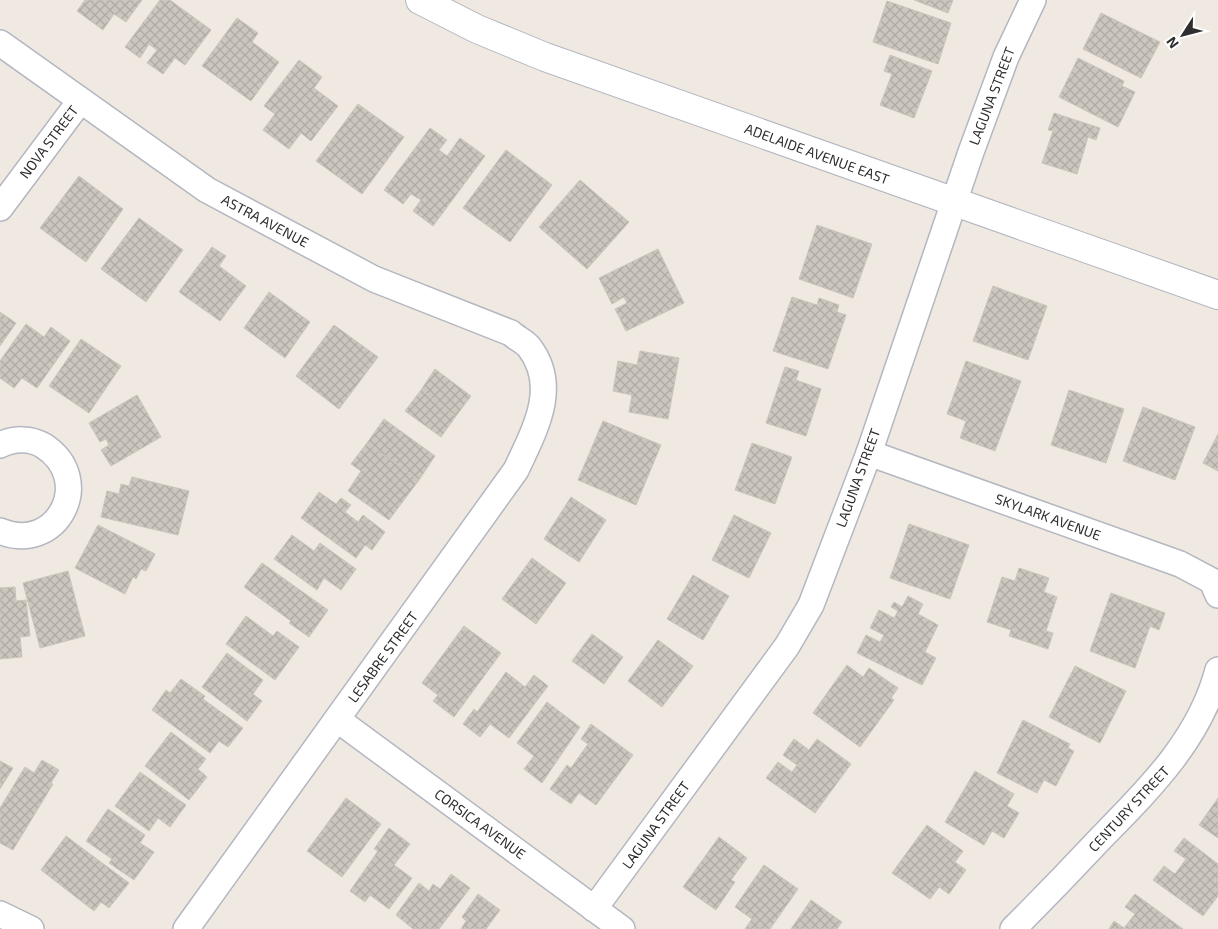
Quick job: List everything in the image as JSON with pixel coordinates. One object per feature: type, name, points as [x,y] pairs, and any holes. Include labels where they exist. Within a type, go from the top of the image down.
[{"type":"main road","name":"ADELAIDE AVENUE EAST","points":[[420,0],[477,29],[545,58],[1218,295]]},
{"type":"street","name":"LAGUNA STREET","points":[[594,909],[787,646],[811,605],[869,452],[954,202],[1006,57],[1033,0]]},
{"type":"street","name":"ASTRA AVENUE","points":[[0,43],[207,190],[374,279],[510,333],[529,347],[541,371]]},
{"type":"street","name":"NOVA STREET","points":[[0,208],[80,101]]},
{"type":"street","name":"LESABRE STREET","points":[[186,929],[516,470],[540,418],[545,392],[541,371]]},
{"type":"street","points":[[0,445],[8,441],[24,439],[40,443],[53,452],[63,464],[69,480],[69,496],[64,510],[59,517],[41,532],[26,536],[10,535],[0,531]]},
{"type":"street","name":"SKYLARK AVENUE","points":[[869,452],[1180,564],[1212,582],[1218,595]]},
{"type":"street","name":"CENTURY STREET","points":[[1013,929],[1141,797],[1173,761],[1195,725],[1214,684],[1218,670]]},
{"type":"street","name":"CORSICA AVENUE","points":[[338,720],[622,929]]},
{"type":"street","points":[[0,914],[31,929]]},
{"type":"building","points":[[85,0],[142,0],[126,22],[114,14],[103,30],[77,11]]},
{"type":"building","points":[[160,0],[170,0],[211,30],[185,65],[175,58],[163,74],[147,63],[157,50],[149,44],[140,58],[125,47]]},
{"type":"building","points":[[914,0],[953,0],[948,13]]},
{"type":"building","points":[[887,1],[951,23],[938,64],[873,42]]},
{"type":"building","points":[[1101,13],[1160,42],[1141,78],[1083,49]]},
{"type":"building","points":[[237,18],[258,33],[252,42],[279,62],[251,101],[202,66]]},
{"type":"building","points":[[890,55],[932,71],[914,118],[880,105],[892,74],[884,71]]},
{"type":"building","points":[[1078,58],[1124,81],[1122,86],[1135,92],[1118,127],[1059,97]]},
{"type":"building","points":[[299,60],[322,77],[314,88],[338,106],[311,141],[301,133],[289,149],[263,130],[275,114],[264,106]]},
{"type":"building","points":[[358,104],[404,137],[362,194],[316,161]]},
{"type":"building","points":[[1054,113],[1100,128],[1096,140],[1088,137],[1077,174],[1042,163],[1053,131],[1048,130]]},
{"type":"building","points":[[430,128],[447,140],[439,150],[447,156],[460,138],[485,156],[433,226],[413,211],[421,200],[411,194],[403,204],[384,190]]},
{"type":"building","points":[[506,150],[552,185],[510,242],[463,208]]},
{"type":"building","points":[[79,176],[123,209],[86,262],[40,228]]},
{"type":"building","points":[[580,180],[629,222],[587,269],[539,227]]},
{"type":"building","points":[[139,218],[183,250],[146,302],[101,269]]},
{"type":"building","points":[[817,225],[872,244],[853,298],[799,279]]},
{"type":"building","points":[[212,247],[226,256],[219,266],[246,286],[220,321],[179,292]]},
{"type":"building","points":[[658,249],[684,303],[626,331],[615,309],[627,303],[624,297],[612,304],[599,278]]},
{"type":"building","points":[[993,286],[1047,306],[1028,360],[973,341]]},
{"type":"building","points":[[269,292],[310,322],[285,358],[244,328]]},
{"type":"building","points":[[792,297],[817,305],[819,298],[839,305],[837,312],[846,315],[828,369],[773,351]]},
{"type":"building","points":[[0,312],[16,323],[0,346]]},
{"type":"building","points":[[26,324],[44,337],[51,327],[70,341],[37,388],[22,378],[14,388],[0,378],[0,361]]},
{"type":"building","points":[[334,325],[378,357],[339,409],[296,376]]},
{"type":"building","points":[[81,339],[121,366],[89,413],[49,386]]},
{"type":"building","points":[[640,351],[679,358],[668,419],[629,412],[632,395],[613,391],[618,361],[637,365]]},
{"type":"building","points":[[966,361],[1021,381],[995,451],[960,438],[966,421],[947,414]]},
{"type":"building","points":[[785,367],[799,371],[796,380],[821,389],[806,436],[766,423]]},
{"type":"building","points":[[435,369],[471,396],[456,416],[421,390]]},
{"type":"building","points":[[421,390],[456,416],[441,437],[405,411]]},
{"type":"building","points":[[1069,390],[1124,409],[1106,463],[1051,445]]},
{"type":"building","points":[[137,395],[161,437],[111,466],[101,450],[109,445],[106,439],[100,442],[89,423]]},
{"type":"building","points":[[1143,407],[1195,427],[1175,480],[1123,461]]},
{"type":"building","points":[[384,419],[435,456],[419,480],[367,443]]},
{"type":"building","points":[[603,421],[661,445],[636,505],[578,480]]},
{"type":"building","points":[[1218,434],[1218,471],[1203,463]]},
{"type":"building","points":[[367,443],[419,480],[389,520],[348,491],[361,471],[351,464]]},
{"type":"building","points":[[752,443],[792,457],[775,504],[735,490]]},
{"type":"building","points":[[132,477],[189,491],[178,535],[101,517],[107,491],[119,494],[121,484],[129,486]]},
{"type":"building","points":[[319,492],[336,504],[341,498],[351,505],[345,512],[358,522],[363,515],[385,532],[372,550],[365,545],[356,558],[301,518]]},
{"type":"building","points":[[571,497],[606,520],[579,562],[544,539]]},
{"type":"building","points":[[734,515],[771,533],[749,578],[712,560]]},
{"type":"building","points":[[909,524],[969,545],[950,599],[890,578]]},
{"type":"building","points":[[98,525],[155,554],[146,571],[141,569],[136,579],[133,577],[125,594],[75,568]]},
{"type":"building","points":[[292,535],[314,551],[320,543],[356,569],[341,590],[324,578],[317,590],[274,559]]},
{"type":"building","points":[[532,558],[566,583],[536,624],[502,599]]},
{"type":"building","points":[[262,563],[328,610],[309,637],[289,623],[291,621],[244,587]]},
{"type":"building","points":[[1019,568],[1049,578],[1044,592],[1057,597],[1046,631],[1053,633],[1048,649],[1009,636],[1011,630],[987,622],[1002,577],[1015,581]]},
{"type":"building","points":[[68,571],[85,636],[40,648],[23,583]]},
{"type":"building","points":[[693,575],[729,596],[703,640],[667,619]]},
{"type":"building","points":[[15,587],[16,601],[26,600],[30,636],[20,637],[22,657],[0,659],[0,588]]},
{"type":"building","points":[[1111,593],[1165,613],[1159,630],[1150,626],[1135,668],[1090,651]]},
{"type":"building","points":[[908,596],[923,604],[918,614],[938,625],[925,652],[936,658],[922,685],[857,653],[866,635],[880,642],[884,635],[870,628],[879,610],[894,618],[898,611],[891,607],[894,602],[902,607]]},
{"type":"building","points":[[246,616],[273,636],[277,631],[299,647],[275,680],[226,644]]},
{"type":"building","points":[[464,626],[501,653],[454,717],[433,701],[438,695],[422,683]]},
{"type":"building","points":[[592,634],[623,657],[604,684],[572,661]]},
{"type":"building","points":[[658,640],[693,666],[662,707],[628,681]]},
{"type":"building","points":[[227,653],[263,680],[253,694],[262,701],[247,721],[202,687]]},
{"type":"building","points":[[847,665],[863,677],[869,668],[898,688],[891,698],[894,700],[860,747],[813,713]]},
{"type":"building","points":[[1075,666],[1126,691],[1100,743],[1049,717]]},
{"type":"building","points":[[506,672],[525,687],[534,675],[548,686],[509,738],[490,724],[480,737],[463,724],[474,709],[477,712]]},
{"type":"building","points":[[181,679],[205,696],[203,699],[243,728],[228,747],[219,741],[210,753],[152,710],[166,690],[170,693]]},
{"type":"building","points":[[547,702],[580,727],[542,783],[524,769],[534,756],[517,743]]},
{"type":"building","points":[[1023,720],[1070,744],[1068,748],[1074,751],[1056,786],[1044,780],[1037,793],[997,773]]},
{"type":"building","points":[[591,724],[633,755],[596,805],[579,793],[571,804],[550,789],[567,765],[571,768],[588,744],[581,739]]},
{"type":"building","points":[[171,732],[206,759],[198,769],[207,777],[189,800],[145,766]]},
{"type":"building","points":[[794,739],[809,750],[817,739],[851,764],[815,813],[766,778],[778,762],[792,772],[797,765],[783,755]]},
{"type":"building","points":[[42,760],[59,770],[51,783],[53,784],[13,850],[0,843],[0,808],[25,767],[34,773]]},
{"type":"building","points":[[0,761],[13,768],[0,789]]},
{"type":"building","points":[[975,771],[1014,794],[1007,806],[1019,813],[1004,838],[992,831],[984,845],[945,822]]},
{"type":"building","points":[[140,772],[186,805],[170,827],[158,818],[149,831],[115,806]]},
{"type":"building","points":[[346,798],[381,824],[342,877],[307,851]]},
{"type":"building","points":[[1218,798],[1218,838],[1199,825]]},
{"type":"building","points":[[108,809],[145,835],[140,843],[154,852],[134,880],[109,863],[112,859],[86,841]]},
{"type":"building","points":[[927,825],[963,851],[955,862],[966,870],[949,894],[939,887],[930,899],[892,873]]},
{"type":"building","points":[[389,828],[410,844],[394,865],[412,878],[389,909],[370,895],[365,902],[350,891],[378,851],[374,849]]},
{"type":"building","points":[[66,836],[129,883],[109,908],[101,902],[94,911],[41,870]]},
{"type":"building","points":[[719,837],[747,858],[731,880],[735,882],[716,910],[683,887]]},
{"type":"building","points":[[1184,838],[1218,864],[1218,896],[1203,916],[1153,880],[1164,866],[1175,874],[1186,859],[1174,851]]},
{"type":"building","points":[[764,865],[798,889],[770,929],[745,929],[752,919],[735,907]]},
{"type":"building","points":[[451,874],[470,888],[439,929],[413,929],[396,915],[419,883],[429,891],[433,884],[440,889]]},
{"type":"building","points":[[478,894],[500,910],[486,929],[461,929],[466,921],[462,917]]},
{"type":"building","points":[[1135,894],[1183,929],[1109,929],[1114,921],[1124,928],[1135,914],[1125,907]]},
{"type":"building","points":[[811,900],[842,922],[837,929],[791,929]]}]
